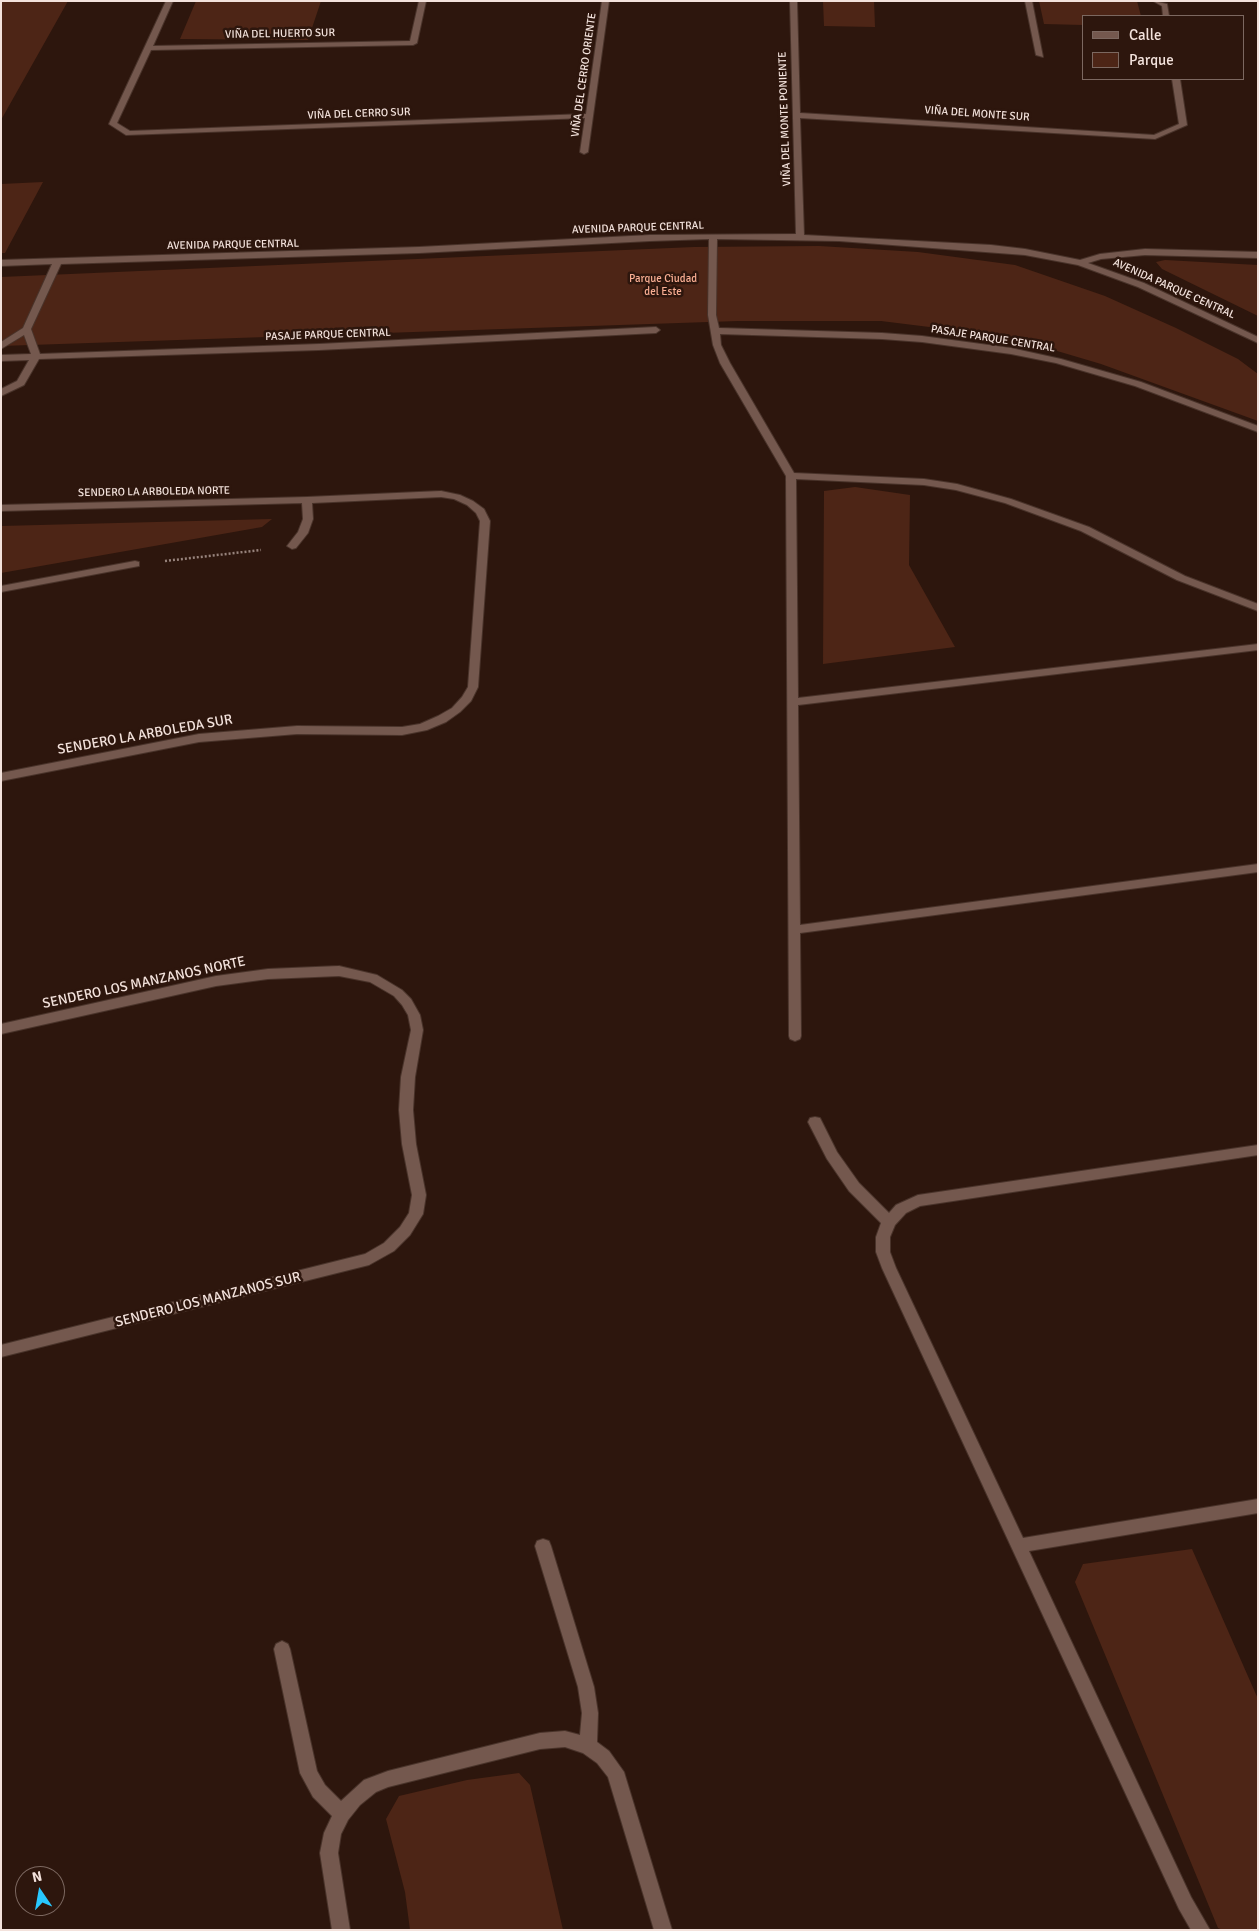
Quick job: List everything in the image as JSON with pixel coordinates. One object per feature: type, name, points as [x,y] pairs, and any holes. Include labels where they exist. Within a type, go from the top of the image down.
[{"type":"street","points":[[147,48],[170,1]]},
{"type":"street","name":"VIÑA DEL HUERTO SUR","points":[[147,48],[413,42],[423,1]]},
{"type":"street","name":"VIÑA DEL CERRO ORIENTE","points":[[584,152],[606,1]]},
{"type":"street","name":"VIÑA DEL MONTE PONIENTE","points":[[793,1],[800,236]]},
{"type":"street","points":[[1028,1],[1040,55]]},
{"type":"street","points":[[1156,1],[1165,5],[1166,15]]},
{"type":"street","name":"VIÑA DEL CERRO SUR","points":[[147,48],[113,124],[129,133],[589,116]]},
{"type":"street","name":"VIÑA DEL MONTE SUR","points":[[796,114],[1155,137],[1184,125],[1176,80]]},
{"type":"street","name":"AVENIDA PARQUE CENTRAL","points":[[1,264],[366,252],[713,237],[800,236],[991,248],[1025,252],[1080,263],[1141,285],[1258,340]]},
{"type":"street","points":[[713,237],[714,331],[725,363],[791,476],[795,1036]]},
{"type":"street","points":[[1080,263],[1123,254],[1145,252],[1258,255]]},
{"type":"street","points":[[1,346],[26,329],[58,261]]},
{"type":"street","points":[[1,394],[21,383],[36,356],[26,329]]},
{"type":"street","name":"PASAJE PARQUE CENTRAL","points":[[1,358],[329,346],[656,330]]},
{"type":"street","name":"PASAJE PARQUE CENTRAL","points":[[714,331],[890,336],[1011,351],[1058,361],[1138,384],[1258,429]]},
{"type":"street","points":[[791,476],[924,482],[957,487],[1008,501],[1078,526],[1181,578],[1258,608]]},
{"type":"street","name":"SENDERO LA ARBOLEDA NORTE","points":[[1,508],[307,500],[441,494],[457,497],[470,503]]},
{"type":"street","points":[[292,546],[303,533],[308,519],[307,500]]},
{"type":"street","name":"SENDERO LA ARBOLEDA SUR","points":[[1,776],[199,738],[249,732],[297,730],[402,731],[423,727],[442,719],[456,710],[467,699],[473,688],[485,521],[480,511],[470,503]]},
{"type":"street","points":[[1,588],[135,564]]},
{"type":"street","points":[[792,702],[1258,647]]},
{"type":"street","points":[[794,930],[1258,868]]},
{"type":"street","name":"SENDERO LOS MANZANOS NORTE","points":[[1,1029],[216,981],[268,974],[339,971],[361,975],[382,982],[407,1002],[414,1016],[417,1030],[408,1077],[406,1110],[409,1144],[419,1195],[416,1214],[406,1231]]},
{"type":"street","points":[[815,1122],[832,1155],[854,1187],[889,1222]]},
{"type":"street","points":[[1201,1930],[1185,1903],[889,1268],[883,1252],[883,1237],[889,1222],[901,1209],[918,1200],[1258,1150]]},
{"type":"street","name":"SENDERO LOS MANZANOS SUR","points":[[1,1351],[369,1259],[389,1247],[406,1231]]},
{"type":"street","points":[[1019,1546],[1258,1506]]},
{"type":"street","points":[[544,1546],[586,1687],[590,1713],[588,1746]]},
{"type":"street","points":[[282,1649],[309,1773],[319,1791],[342,1814]]},
{"type":"street","points":[[341,1930],[329,1853],[333,1833],[342,1814],[354,1799],[370,1786],[388,1779],[540,1741],[565,1739],[588,1746],[603,1757],[615,1772],[664,1930]]},
{"type":"path","points":[[135,564],[292,546]]},
{"type":"green space","points":[[1,1],[68,1],[1,120]]},
{"type":"green space","points":[[196,1],[321,1],[308,40],[180,39]]},
{"type":"green space","points":[[823,1],[874,1],[875,27],[824,26]]},
{"type":"green space","points":[[1039,1],[1137,1],[1141,15],[1082,15],[1082,25],[1044,24]]},
{"type":"green space","points":[[43,182],[5,253],[1,253],[1,184]]},
{"type":"green space","name":"Parque Ciudad del Este","points":[[819,246],[918,252],[1015,265],[1105,296],[1238,359],[1258,374],[1258,421],[1101,364],[1010,337],[881,321],[738,321],[1,346],[1,277],[694,247]]},
{"type":"green space","points":[[1165,260],[1258,265],[1258,316],[1162,269],[1156,262]]},
{"type":"green space","points":[[855,487],[910,495],[909,565],[955,647],[823,664],[824,491]]},
{"type":"green space","points":[[272,519],[262,527],[1,573],[1,526]]},
{"type":"green space","points":[[1192,1549],[1258,1699],[1258,1930],[1223,1930],[1218,1928],[1075,1582],[1083,1564]]},
{"type":"green space","points":[[519,1773],[530,1785],[563,1930],[410,1930],[405,1892],[386,1819],[399,1796],[467,1780]]}]
